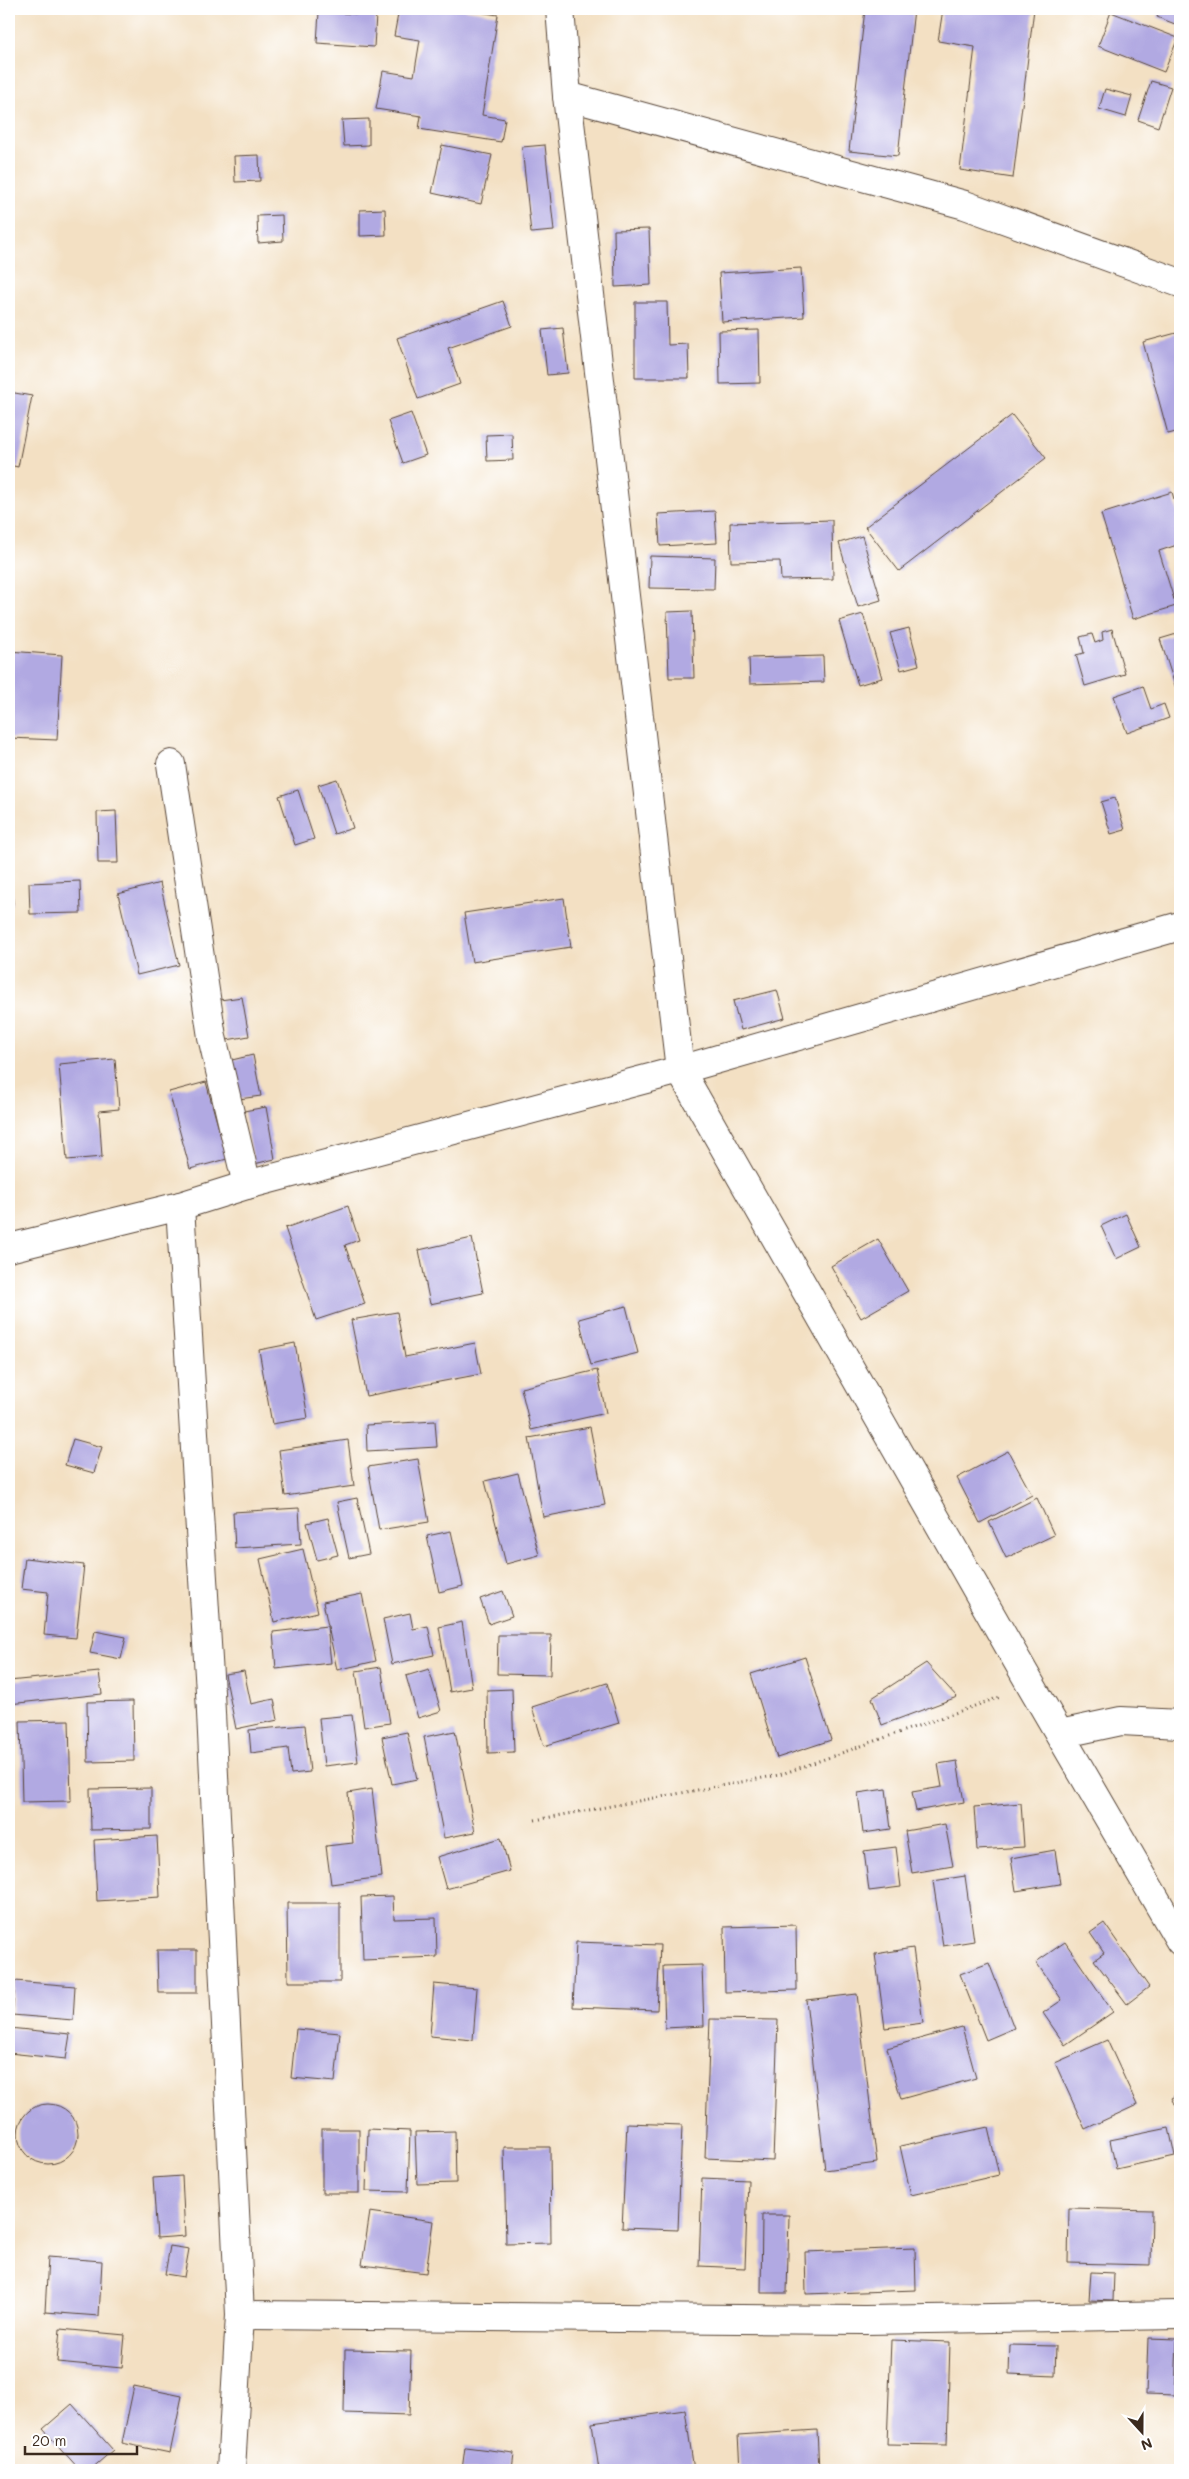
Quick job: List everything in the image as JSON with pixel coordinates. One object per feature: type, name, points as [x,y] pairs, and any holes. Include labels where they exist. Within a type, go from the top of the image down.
[{"type":"street","points":[[560,9],[567,96],[680,1070],[1031,1685],[1180,1941]]},
{"type":"street","points":[[567,96],[965,205],[1180,283]]},
{"type":"street","points":[[172,764],[212,1037],[247,1185]]},
{"type":"street","points":[[9,1248],[180,1206],[247,1185],[680,1070],[1180,926]]},
{"type":"street","points":[[180,1206],[210,1692],[240,2315],[230,2470]]},
{"type":"street","points":[[1060,1734],[1121,1721],[1180,1724]]},
{"type":"street","points":[[240,2315],[855,2320],[1180,2315]]},
{"type":"path","points":[[535,1820],[779,1775],[1031,1685]]},
{"type":"building","points":[[399,9],[461,9],[498,15],[482,115],[505,119],[501,142],[419,129],[421,116],[376,109],[383,71],[414,76],[420,40],[394,36]]},
{"type":"building","points":[[865,9],[914,9],[898,156],[849,151]]},
{"type":"building","points":[[943,9],[1034,9],[1013,178],[960,170],[975,47],[938,41]]},
{"type":"building","points":[[1160,9],[1180,9],[1180,26],[1157,17]]},
{"type":"building","points":[[319,12],[376,15],[374,47],[317,43]]},
{"type":"building","points":[[1111,12],[1178,38],[1164,72],[1098,46]]},
{"type":"building","points":[[1151,81],[1171,87],[1158,127],[1138,120]]},
{"type":"building","points":[[1105,89],[1132,96],[1126,117],[1099,109]]},
{"type":"building","points":[[369,119],[369,145],[344,146],[342,120]]},
{"type":"building","points":[[442,145],[492,155],[481,204],[432,193]]},
{"type":"building","points":[[545,145],[554,231],[531,233],[522,147]]},
{"type":"building","points":[[259,155],[260,181],[235,182],[234,156]]},
{"type":"building","points":[[385,209],[386,235],[360,236],[360,210]]},
{"type":"building","points":[[282,215],[283,241],[258,243],[257,216]]},
{"type":"building","points":[[649,229],[651,285],[615,287],[614,230]]},
{"type":"building","points":[[801,268],[804,317],[722,322],[719,273]]},
{"type":"building","points":[[503,301],[512,326],[448,348],[460,384],[418,399],[397,338]]},
{"type":"building","points":[[635,302],[667,302],[668,345],[688,344],[689,378],[635,378]]},
{"type":"building","points":[[563,328],[568,373],[547,375],[542,330]]},
{"type":"building","points":[[759,330],[760,383],[720,384],[719,331]]},
{"type":"building","points":[[1180,332],[1180,431],[1168,434],[1143,342]]},
{"type":"building","points":[[9,392],[32,396],[18,467],[9,465]]},
{"type":"building","points":[[411,413],[426,455],[403,463],[388,421]]},
{"type":"building","points":[[1012,415],[1046,458],[899,571],[865,527]]},
{"type":"building","points":[[512,434],[513,460],[487,461],[486,435]]},
{"type":"building","points":[[1172,492],[1180,520],[1180,544],[1159,551],[1176,606],[1133,619],[1101,514]]},
{"type":"building","points":[[715,511],[717,543],[660,546],[658,514]]},
{"type":"building","points":[[832,520],[833,579],[781,580],[780,561],[731,562],[730,523]]},
{"type":"building","points":[[862,536],[881,600],[858,607],[839,543]]},
{"type":"building","points":[[650,556],[715,558],[714,589],[649,588]]},
{"type":"building","points":[[692,611],[694,678],[669,678],[667,612]]},
{"type":"building","points":[[863,614],[882,678],[858,685],[839,621]]},
{"type":"building","points":[[909,628],[919,665],[901,670],[890,633]]},
{"type":"building","points":[[1112,629],[1125,674],[1085,686],[1076,655],[1084,653],[1080,637],[1092,634],[1095,643],[1103,640],[1102,632]]},
{"type":"building","points":[[1180,633],[1180,701],[1160,639]]},
{"type":"building","points":[[9,651],[62,655],[57,740],[9,738]]},
{"type":"building","points":[[823,656],[824,682],[750,684],[749,658]]},
{"type":"building","points":[[1143,686],[1151,709],[1164,704],[1169,718],[1127,733],[1114,696]]},
{"type":"building","points":[[337,779],[353,828],[334,834],[318,785]]},
{"type":"building","points":[[298,790],[314,839],[295,845],[279,796]]},
{"type":"building","points":[[1115,798],[1125,830],[1111,834],[1101,802]]},
{"type":"building","points":[[116,811],[118,863],[98,863],[97,812]]},
{"type":"building","points":[[9,838],[13,904],[9,904]]},
{"type":"building","points":[[80,881],[81,913],[30,914],[29,883]]},
{"type":"building","points":[[160,883],[179,965],[137,975],[118,894]]},
{"type":"building","points":[[564,898],[571,947],[472,962],[464,913]]},
{"type":"building","points":[[777,990],[785,1018],[741,1030],[733,1001]]},
{"type":"building","points":[[242,997],[249,1036],[227,1040],[220,1000]]},
{"type":"building","points":[[253,1055],[261,1096],[239,1099],[232,1060]]},
{"type":"building","points":[[115,1059],[119,1109],[99,1111],[102,1157],[67,1160],[59,1064]]},
{"type":"building","points":[[206,1082],[227,1159],[190,1169],[169,1092]]},
{"type":"building","points":[[266,1107],[275,1159],[254,1164],[244,1111]]},
{"type":"building","points":[[348,1206],[359,1240],[345,1245],[365,1304],[316,1320],[285,1228]]},
{"type":"building","points":[[1126,1214],[1141,1247],[1116,1259],[1101,1226]]},
{"type":"building","points":[[472,1238],[483,1293],[430,1304],[419,1250]]},
{"type":"building","points":[[878,1239],[908,1291],[861,1318],[831,1266]]},
{"type":"building","points":[[626,1306],[638,1353],[591,1365],[579,1319]]},
{"type":"building","points":[[397,1312],[405,1357],[475,1343],[481,1374],[366,1396],[351,1320]]},
{"type":"building","points":[[295,1343],[308,1418],[272,1424],[259,1350]]},
{"type":"building","points":[[597,1370],[606,1413],[531,1430],[521,1388]]},
{"type":"building","points":[[435,1421],[437,1447],[367,1451],[366,1425]]},
{"type":"building","points":[[590,1427],[605,1505],[543,1517],[529,1438]]},
{"type":"building","points":[[73,1439],[102,1447],[94,1473],[65,1465]]},
{"type":"building","points":[[348,1440],[354,1486],[285,1496],[279,1450]]},
{"type":"building","points":[[1008,1451],[1032,1495],[980,1523],[957,1478]]},
{"type":"building","points":[[418,1459],[429,1522],[379,1530],[368,1467]]},
{"type":"building","points":[[518,1473],[539,1555],[506,1564],[485,1481]]},
{"type":"building","points":[[357,1498],[369,1554],[349,1558],[337,1502]]},
{"type":"building","points":[[1037,1498],[1054,1535],[1006,1558],[989,1522]]},
{"type":"building","points":[[299,1508],[301,1544],[235,1548],[233,1512]]},
{"type":"building","points":[[328,1518],[338,1555],[317,1560],[307,1523]]},
{"type":"building","points":[[451,1531],[463,1586],[439,1592],[427,1536]]},
{"type":"building","points":[[303,1549],[318,1612],[274,1622],[260,1559]]},
{"type":"building","points":[[25,1558],[84,1565],[76,1638],[44,1635],[48,1592],[21,1589]]},
{"type":"building","points":[[503,1591],[512,1616],[489,1624],[480,1599]]},
{"type":"building","points":[[362,1594],[376,1661],[337,1670],[323,1602]]},
{"type":"building","points":[[410,1613],[413,1629],[428,1626],[434,1655],[392,1664],[383,1619]]},
{"type":"building","points":[[462,1622],[472,1688],[450,1692],[439,1627]]},
{"type":"building","points":[[327,1626],[331,1663],[276,1669],[273,1632]]},
{"type":"building","points":[[95,1631],[126,1637],[121,1659],[90,1653]]},
{"type":"building","points":[[498,1635],[551,1635],[550,1675],[497,1674]]},
{"type":"building","points":[[805,1657],[831,1740],[777,1758],[751,1674]]},
{"type":"building","points":[[926,1663],[957,1697],[882,1725],[872,1698]]},
{"type":"building","points":[[381,1667],[390,1723],[364,1727],[356,1671]]},
{"type":"building","points":[[429,1669],[441,1711],[418,1718],[406,1676]]},
{"type":"building","points":[[244,1671],[251,1704],[274,1699],[278,1720],[236,1729],[225,1674]]},
{"type":"building","points":[[99,1672],[102,1694],[9,1704],[9,1681]]},
{"type":"building","points":[[607,1683],[619,1723],[544,1746],[532,1707]]},
{"type":"building","points":[[512,1689],[514,1752],[488,1753],[487,1690]]},
{"type":"building","points":[[133,1701],[134,1761],[88,1762],[87,1702]]},
{"type":"building","points":[[352,1715],[358,1762],[324,1766],[319,1718]]},
{"type":"building","points":[[69,1720],[71,1801],[22,1802],[20,1721]]},
{"type":"building","points":[[305,1725],[310,1772],[291,1774],[288,1748],[251,1753],[249,1730]]},
{"type":"building","points":[[455,1731],[475,1832],[444,1838],[424,1737]]},
{"type":"building","points":[[407,1732],[417,1779],[392,1784],[382,1737]]},
{"type":"building","points":[[957,1761],[964,1802],[916,1811],[912,1792],[942,1787],[938,1764]]},
{"type":"building","points":[[151,1788],[151,1829],[91,1830],[90,1789]]},
{"type":"building","points":[[372,1789],[382,1877],[331,1884],[326,1846],[353,1843],[348,1793]]},
{"type":"building","points":[[886,1789],[891,1829],[863,1833],[858,1793]]},
{"type":"building","points":[[1021,1803],[1024,1847],[977,1850],[974,1807]]},
{"type":"building","points":[[945,1824],[953,1866],[912,1873],[905,1831]]},
{"type":"building","points":[[157,1836],[160,1897],[97,1901],[94,1840]]},
{"type":"building","points":[[501,1838],[510,1871],[446,1889],[437,1857]]},
{"type":"building","points":[[896,1847],[901,1887],[869,1891],[864,1851]]},
{"type":"building","points":[[1055,1850],[1060,1884],[1016,1891],[1011,1858]]},
{"type":"building","points":[[965,1876],[974,1941],[943,1946],[933,1881]]},
{"type":"building","points":[[393,1896],[394,1919],[436,1918],[437,1957],[363,1960],[361,1897]]},
{"type":"building","points":[[287,1903],[340,1903],[340,1982],[288,1982]]},
{"type":"building","points":[[1104,1923],[1149,1987],[1127,2004],[1094,1960],[1104,1953],[1090,1933]]},
{"type":"building","points":[[796,1925],[797,1990],[725,1992],[724,1927]]},
{"type":"building","points":[[576,1942],[660,1945],[657,2010],[573,2007]]},
{"type":"building","points":[[1065,1942],[1113,2012],[1065,2045],[1043,2013],[1062,2000],[1036,1962]]},
{"type":"building","points":[[913,1948],[923,2023],[885,2028],[875,1954]]},
{"type":"building","points":[[157,1950],[197,1950],[197,1993],[158,1993]]},
{"type":"building","points":[[989,1963],[1014,2028],[986,2040],[960,1974]]},
{"type":"building","points":[[702,1965],[704,2026],[665,2028],[663,1966]]},
{"type":"building","points":[[15,1981],[75,1986],[73,2020],[12,2015]]},
{"type":"building","points":[[434,1984],[477,1988],[473,2040],[430,2036]]},
{"type":"building","points":[[857,1994],[877,2163],[825,2170],[806,2000]]},
{"type":"building","points":[[710,2019],[778,2020],[773,2161],[705,2158]]},
{"type":"building","points":[[962,2027],[976,2078],[901,2099],[887,2048]]},
{"type":"building","points":[[9,2028],[70,2034],[66,2059],[9,2053]]},
{"type":"building","points":[[296,2029],[340,2033],[335,2082],[291,2078]]},
{"type":"building","points":[[1107,2040],[1137,2105],[1085,2129],[1055,2063]]},
{"type":"building","points":[[1180,2094],[1180,2113],[1172,2098]]},
{"type":"building","points":[[42,2104],[54,2104],[65,2109],[73,2117],[78,2128],[76,2146],[65,2159],[54,2164],[42,2164],[31,2159],[23,2151],[18,2140],[18,2128],[23,2117],[31,2109]]},
{"type":"building","points":[[627,2123],[682,2125],[678,2230],[622,2228]]},
{"type":"building","points":[[988,2127],[999,2175],[911,2195],[900,2146]]},
{"type":"building","points":[[1169,2128],[1175,2156],[1116,2169],[1110,2140]]},
{"type":"building","points":[[322,2129],[359,2129],[359,2193],[322,2193]]},
{"type":"building","points":[[368,2129],[410,2131],[408,2192],[366,2191]]},
{"type":"building","points":[[455,2131],[456,2183],[417,2184],[415,2132]]},
{"type":"building","points":[[504,2147],[550,2147],[551,2243],[506,2244]]},
{"type":"building","points":[[182,2176],[185,2236],[157,2238],[153,2178]]},
{"type":"building","points":[[702,2178],[748,2180],[745,2268],[699,2266]]},
{"type":"building","points":[[1069,2208],[1152,2210],[1151,2265],[1068,2263]]},
{"type":"building","points":[[370,2212],[433,2221],[426,2273],[362,2265]]},
{"type":"building","points":[[762,2215],[789,2215],[787,2293],[761,2293]]},
{"type":"building","points":[[170,2246],[189,2249],[184,2277],[165,2274]]},
{"type":"building","points":[[915,2248],[916,2290],[806,2294],[805,2252]]},
{"type":"building","points":[[48,2257],[102,2261],[99,2316],[45,2312]]},
{"type":"building","points":[[1091,2272],[1114,2273],[1113,2301],[1089,2300]]},
{"type":"building","points":[[60,2329],[125,2335],[122,2368],[57,2362]]},
{"type":"building","points":[[1148,2338],[1177,2339],[1175,2395],[1146,2394]]},
{"type":"building","points":[[891,2340],[950,2342],[947,2445],[887,2444]]},
{"type":"building","points":[[1010,2345],[1056,2346],[1055,2376],[1009,2374]]},
{"type":"building","points":[[345,2350],[411,2351],[409,2415],[344,2413]]},
{"type":"building","points":[[134,2386],[182,2396],[170,2453],[122,2443]]},
{"type":"building","points":[[72,2404],[113,2450],[90,2470],[80,2470],[43,2429]]},
{"type":"building","points":[[685,2410],[694,2470],[599,2470],[592,2423]]},
{"type":"building","points":[[817,2430],[819,2470],[740,2470],[738,2435]]},
{"type":"building","points":[[465,2447],[514,2453],[512,2470],[462,2470]]}]
